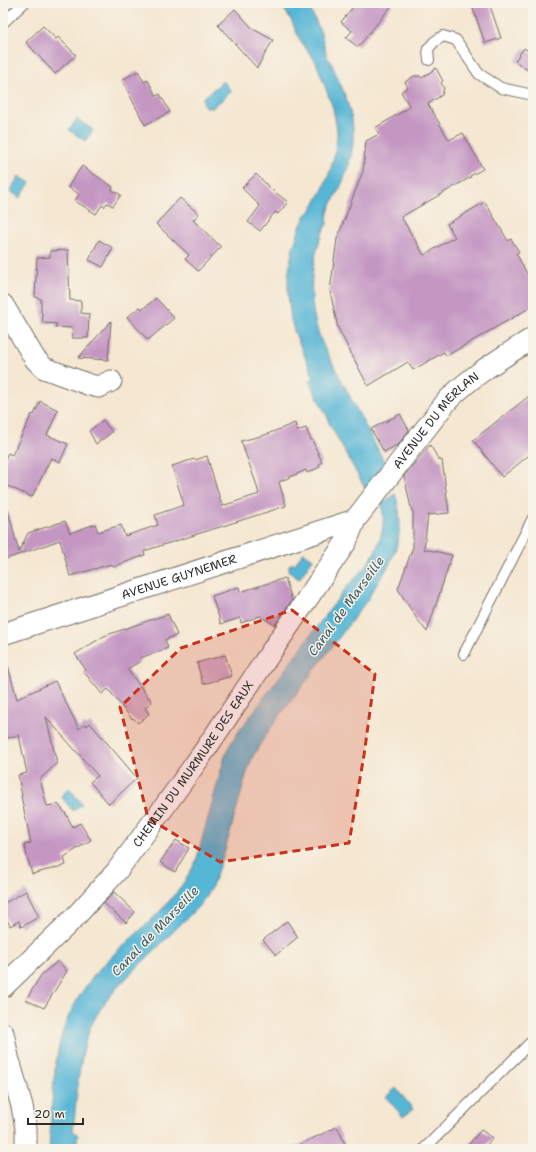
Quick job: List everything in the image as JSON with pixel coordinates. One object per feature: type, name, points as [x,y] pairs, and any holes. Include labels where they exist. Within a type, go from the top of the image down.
[{"type":"street","points":[[3,305],[34,359],[44,368],[99,387],[111,381]]},
{"type":"street","name":"AVENUE DU MERLAN","points":[[355,520],[447,401],[478,373],[533,338]]},
{"type":"street","name":"AVENUE GUYNEMER","points":[[3,634],[355,520]]},
{"type":"street","name":"CHEMIN DU MURMURE DES EAUX","points":[[3,987],[74,918],[116,872],[205,750],[346,542],[355,520]]},
{"type":"street","points":[[3,1033],[8,1057],[22,1106],[26,1129],[26,1149]]},
{"type":"lane","points":[[3,23],[24,3]]},
{"type":"lane","points":[[429,60],[428,49],[434,42],[443,36],[456,40],[479,74],[501,88],[533,95]]},
{"type":"lane","points":[[464,654],[533,518]]},
{"type":"lane","points":[[424,1149],[533,1040]]},
{"type":"highlighted area","points":[[292,610],[375,674],[364,755],[349,843],[220,862],[148,818],[120,707],[181,648]]},
{"type":"water","points":[[280,3],[307,3],[321,33],[327,57],[330,60],[343,89],[352,120],[353,141],[350,159],[343,182],[328,212],[327,224],[317,250],[312,274],[312,299],[316,324],[324,347],[386,465],[366,490],[328,421],[329,420],[309,381],[314,378],[294,331],[291,320],[288,295],[288,277],[292,251],[300,227],[323,189],[330,171],[334,156],[337,130],[333,108],[316,62],[300,40],[291,20]]},
{"type":"water","points":[[223,81],[232,91],[211,109],[209,107],[205,107],[202,99]]},
{"type":"water","points":[[77,119],[93,130],[85,141],[69,130]]},
{"type":"water","points":[[19,176],[30,183],[20,198],[10,191]]},
{"type":"water","name":"Canal de Marseille","points":[[395,494],[398,504],[400,523],[395,552],[391,561],[368,599],[267,733],[252,758],[225,850],[212,886],[205,898],[197,908],[117,988],[96,1016],[83,1050],[73,1131],[78,1135],[76,1149],[49,1149],[56,1062],[62,1034],[73,1008],[88,983],[100,968],[166,905],[187,877],[196,861],[225,756],[231,743],[349,584],[365,568],[377,548],[381,537],[383,515],[381,504]]},
{"type":"water","points":[[303,552],[313,559],[299,579],[289,572],[289,565],[295,564]]},
{"type":"water","points":[[69,788],[82,804],[74,810],[72,810],[61,796]]},
{"type":"water","points":[[396,1088],[413,1109],[403,1117],[386,1097]]},
{"type":"building","points":[[356,3],[394,3],[358,47],[346,38],[352,31],[341,22]]},
{"type":"building","points":[[471,3],[489,3],[501,38],[485,43]]},
{"type":"building","points":[[235,9],[253,29],[273,40],[257,68],[218,25]]},
{"type":"building","points":[[43,26],[56,39],[58,37],[76,55],[55,74],[26,42]]},
{"type":"building","points":[[524,48],[533,54],[533,74],[515,61]]},
{"type":"building","points":[[436,68],[443,81],[441,83],[444,88],[442,95],[428,104],[449,140],[463,133],[483,169],[401,217],[424,255],[455,237],[447,224],[485,202],[508,241],[511,239],[519,252],[516,253],[533,285],[533,306],[446,356],[444,352],[413,370],[408,362],[368,386],[338,328],[330,291],[337,239],[363,171],[366,141],[379,134],[375,128],[410,107],[401,92],[408,87],[405,82],[414,76],[420,76],[422,78]]},
{"type":"building","points":[[138,71],[144,82],[148,80],[156,96],[160,94],[170,112],[145,125],[122,80]]},
{"type":"building","points":[[82,166],[113,187],[112,190],[121,195],[113,206],[107,203],[104,207],[102,205],[96,214],[75,201],[79,194],[68,187]]},
{"type":"building","points":[[256,174],[272,190],[288,202],[278,214],[275,212],[260,231],[248,222],[260,206],[242,188]]},
{"type":"building","points":[[180,198],[199,214],[193,220],[221,247],[198,271],[185,259],[189,255],[156,224]]},
{"type":"building","points":[[99,240],[113,248],[103,267],[89,260]]},
{"type":"building","points":[[68,250],[70,300],[81,301],[81,313],[89,314],[88,338],[72,338],[73,328],[55,327],[57,324],[43,323],[41,299],[35,297],[37,258],[50,257],[50,251]]},
{"type":"building","points":[[156,298],[174,318],[148,340],[127,317],[140,307],[143,309]]},
{"type":"building","points":[[111,321],[108,360],[78,358]]},
{"type":"building","points":[[533,393],[533,452],[502,477],[473,440]]},
{"type":"building","points":[[40,401],[58,410],[47,435],[68,444],[60,462],[51,458],[32,497],[3,484],[3,463],[8,453],[12,455]]},
{"type":"building","points":[[400,414],[409,430],[399,444],[384,452],[371,429]]},
{"type":"building","points":[[103,420],[112,432],[96,444],[89,431]]},
{"type":"building","points":[[295,423],[297,431],[306,428],[322,462],[319,464],[320,467],[307,473],[306,470],[279,482],[286,506],[144,551],[145,555],[113,567],[111,564],[70,576],[60,540],[3,560],[3,511],[8,511],[19,552],[28,533],[65,521],[70,533],[95,524],[98,532],[121,525],[125,536],[158,525],[155,515],[184,505],[172,466],[194,459],[207,456],[222,506],[259,494],[241,441],[265,435]]},
{"type":"building","points":[[430,445],[439,460],[442,460],[449,513],[428,515],[424,549],[452,555],[427,632],[398,589],[413,547],[413,512],[404,476]]},
{"type":"building","points":[[285,578],[292,600],[275,625],[260,616],[241,623],[240,618],[221,624],[212,596],[239,587],[240,592]]},
{"type":"building","points":[[168,614],[177,635],[165,640],[168,648],[140,658],[141,661],[127,669],[152,702],[145,708],[149,714],[138,723],[133,718],[132,719],[108,689],[102,694],[84,672],[86,670],[75,654],[104,636]]},
{"type":"building","points":[[225,655],[232,676],[203,684],[197,663]]},
{"type":"building","points":[[8,666],[17,699],[55,681],[79,729],[85,724],[87,726],[90,723],[137,778],[109,804],[90,782],[98,776],[46,717],[57,763],[40,779],[47,806],[58,804],[66,814],[73,827],[80,823],[91,840],[64,857],[66,865],[32,874],[24,845],[31,843],[18,775],[27,773],[19,735],[3,739],[3,667]]},
{"type":"building","points":[[176,840],[189,848],[175,872],[160,862]]},
{"type":"building","points":[[26,891],[39,917],[21,927],[19,921],[10,926],[3,912],[3,904]]},
{"type":"building","points":[[114,892],[135,912],[126,923],[104,903]]},
{"type":"building","points":[[287,921],[298,937],[276,955],[263,940]]},
{"type":"building","points":[[58,961],[67,971],[44,1008],[26,1000],[41,975]]},
{"type":"building","points":[[337,1127],[345,1144],[335,1149],[290,1149]]},
{"type":"building","points":[[481,1130],[493,1138],[483,1149],[465,1149]]}]
